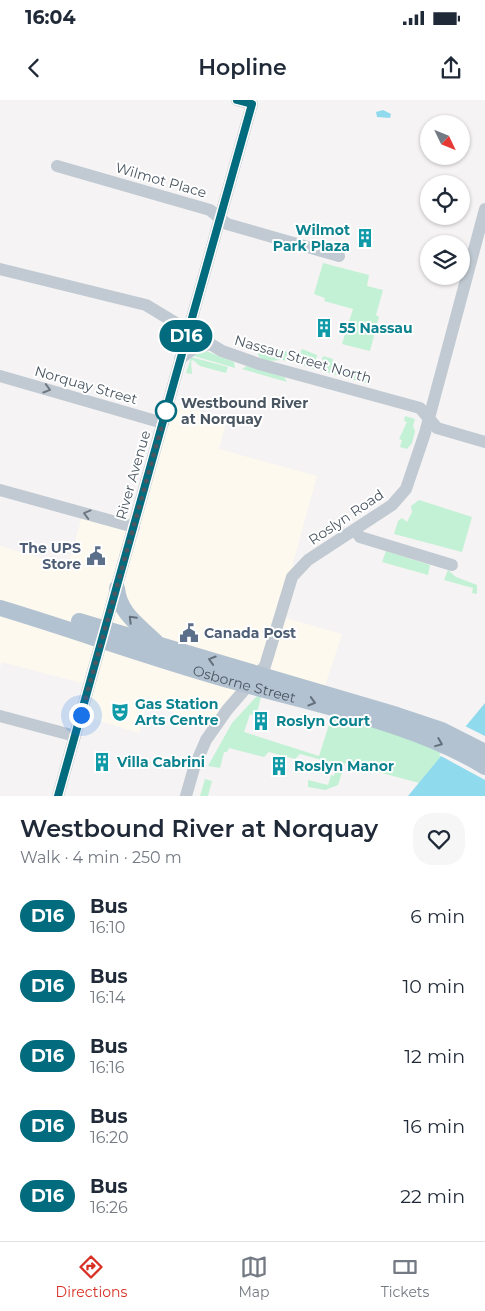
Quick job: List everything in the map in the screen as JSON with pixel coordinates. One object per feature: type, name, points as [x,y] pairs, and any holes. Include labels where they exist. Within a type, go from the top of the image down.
[{"type":"main road","points":[[117,588],[118,602],[123,610],[157,644]]},
{"type":"main road","name":"Osborne Street","points":[[0,599],[104,634],[253,680],[395,721],[442,730],[485,752]]},
{"type":"main road","name":"Osborne Street","points":[[0,608],[104,634],[157,644],[253,680]]},
{"type":"main road","name":"Osborne Street","points":[[395,721],[485,767]]},
{"type":"street","name":"River Avenue","points":[[58,796],[252,104],[237,100]]},
{"type":"street","name":"Wilmot Place","points":[[57,166],[210,210],[227,224],[338,256]]},
{"type":"street","name":"Roslyn Road","points":[[186,796],[196,763],[206,740],[222,717],[265,666],[292,577],[308,560],[392,505],[406,489],[429,418],[485,209]]},
{"type":"street","name":"Nassau Street North","points":[[0,269],[146,305],[210,344],[250,361],[420,408],[438,428],[485,442]]},
{"type":"street","points":[[180,359],[193,349],[210,344]]},
{"type":"street","name":"Norquay Street","points":[[0,376],[163,423]]},
{"type":"street","points":[[0,490],[134,527]]},
{"type":"street","points":[[355,530],[360,537],[452,565]]},
{"type":"street","points":[[0,716],[75,736]]},
{"type":"shaded area","points":[[168,402],[227,419],[219,449],[317,476],[293,563],[295,573],[279,616],[342,634],[323,692],[259,674],[216,724],[147,705],[139,733],[81,715],[89,685],[2,662],[0,668],[0,546],[68,566],[83,513],[134,527]]},
{"type":"green space","points":[[323,263],[369,275],[367,286],[383,290],[376,315],[379,317],[370,351],[342,344],[353,309],[324,301],[325,298],[314,294]]},
{"type":"green space","points":[[261,344],[299,355],[302,349],[317,355],[314,369],[289,361],[263,360],[258,355]]},
{"type":"green space","points":[[206,351],[234,362],[235,368],[194,356],[194,353]]},
{"type":"green space","points":[[323,356],[333,359],[332,364],[371,375],[368,384],[319,370]]},
{"type":"green space","points":[[191,357],[228,367],[226,373],[200,366],[193,360],[191,361],[192,374],[186,373]]},
{"type":"green space","points":[[247,366],[284,377],[287,382],[242,369]]},
{"type":"green space","points":[[405,416],[415,419],[412,443],[407,449],[400,447],[402,440],[399,439],[407,422],[404,421]]},
{"type":"green space","points":[[419,500],[472,517],[462,552],[394,534],[398,521],[402,518],[407,522],[412,512],[411,506]]},
{"type":"green space","points":[[386,551],[430,565],[428,575],[382,562]]},
{"type":"green space","points":[[448,570],[456,577],[477,585],[477,594],[472,593],[473,588],[444,580]]},
{"type":"green space","points":[[257,696],[261,697],[256,716],[250,714],[244,732],[319,756],[334,709],[445,752],[419,783],[345,763],[338,785],[325,790],[308,787],[308,780],[328,785],[331,775],[334,776],[337,764],[300,754],[295,759],[269,752],[264,757],[229,748],[227,752],[224,752],[220,768],[208,766],[232,723]]},
{"type":"green space","points":[[205,779],[212,781],[208,796],[200,796]]},
{"type":"water","points":[[383,110],[391,114],[390,118],[377,117],[376,112]]},
{"type":"water","points":[[485,703],[485,796],[408,796]]},
{"type":"pier","points":[[463,725],[485,736],[485,780],[439,755]]},
{"type":"bus line","name":"D16","points":[[58,796],[252,104],[237,100]]},
{"type":"place","name":"Wilmot Park Plaza","points":[[365,238]]},
{"type":"place","name":"55 Nassau","points":[[324,328]]},
{"type":"place","name":"Westbound River at Norquay","points":[[166,411]]},
{"type":"place","name":"The UPS Store","points":[[96,556]]},
{"type":"place","name":"Canada Post","points":[[189,633]]},
{"type":"place","name":"Gas Station Arts Centre","points":[[120,712]]},
{"type":"place","name":"Roslyn Court","points":[[261,721]]},
{"type":"place","name":"Villa Cabrini","points":[[102,762]]},
{"type":"place","name":"Roslyn Manor","points":[[279,766]]},
{"type":"route","points":[[81,715],[166,411]]}]
